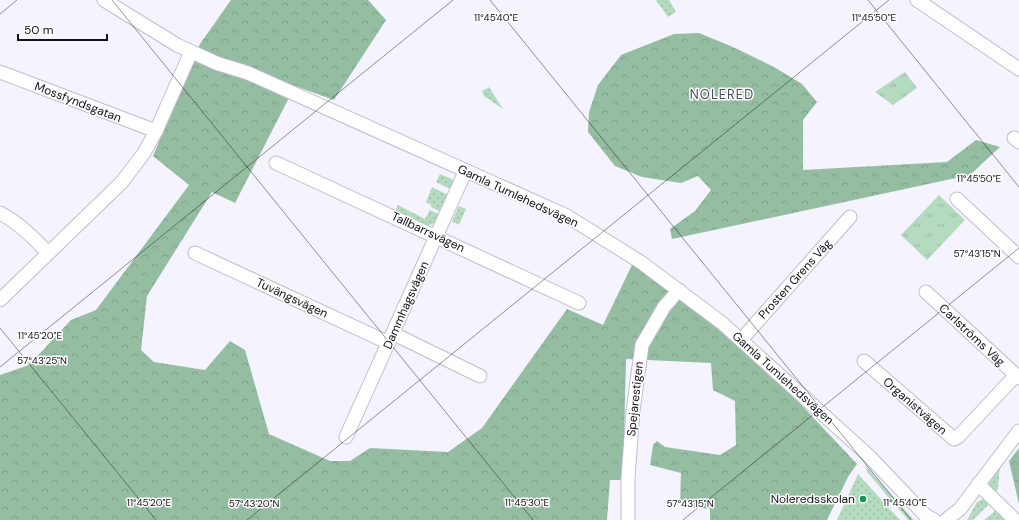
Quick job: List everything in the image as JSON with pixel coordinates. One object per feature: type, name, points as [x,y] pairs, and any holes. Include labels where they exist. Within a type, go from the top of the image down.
[{"type":"street","name":"Gamla Tumlehedsvägen","points":[[104,0],[191,52],[216,63],[248,74],[567,216],[642,263],[722,324],[869,456],[926,515],[934,520]]},
{"type":"street","points":[[918,0],[1019,69]]},
{"type":"street","points":[[0,300],[122,182],[144,153],[156,131],[191,52]]},
{"type":"street","name":"Mossfyndsgatan","points":[[0,72],[156,131]]},
{"type":"street","name":"Tallbarrsvägen","points":[[276,163],[437,236],[579,303]]},
{"type":"street","name":"Dammhagsvägen","points":[[346,437],[392,339],[466,172]]},
{"type":"street","points":[[956,199],[1019,257]]},
{"type":"street","points":[[0,213],[11,219],[34,238],[48,254]]},
{"type":"street","name":"Prosten Grens Väg","points":[[741,340],[850,217]]},
{"type":"street","name":"Tuvängsvägen","points":[[195,253],[480,376]]},
{"type":"street","name":"Spejarestigen","points":[[628,520],[628,478],[633,411],[642,344],[664,307],[679,290]]},
{"type":"street","name":"Carlströms Väg","points":[[926,292],[1017,376]]},
{"type":"street","name":"Organistvägen","points":[[864,361],[954,439],[958,437],[1017,376]]},
{"type":"street","points":[[946,520],[960,509],[1019,431]]},
{"type":"street","points":[[978,484],[1015,520]]},
{"type":"green space","points":[[231,0],[368,0],[386,20],[334,100],[295,86],[235,203],[212,192],[147,296],[141,350],[154,362],[205,370],[230,341],[245,350],[269,434],[330,461],[350,461],[370,448],[448,452],[482,428],[567,309],[603,325],[633,263],[726,335],[776,378],[857,464],[848,477],[827,520],[710,520],[710,509],[680,506],[681,473],[650,465],[653,445],[657,441],[665,447],[720,455],[736,445],[735,401],[713,390],[711,363],[626,359],[623,480],[610,480],[607,520],[0,520],[0,375],[29,365],[71,320],[96,310],[189,185],[153,156],[200,44]]},
{"type":"green space","points":[[656,0],[669,0],[676,12],[668,17]]},
{"type":"green space","points":[[699,33],[733,47],[774,67],[802,84],[817,102],[803,120],[803,170],[947,162],[976,140],[1000,147],[970,175],[672,239],[670,229],[695,211],[711,190],[698,176],[681,183],[642,177],[615,166],[588,132],[589,112],[598,85],[621,55],[674,34]]},
{"type":"green space","points":[[905,72],[917,88],[893,105],[875,92]]},
{"type":"green space","points":[[489,87],[503,109],[484,96],[482,91]]},
{"type":"green space","points":[[440,174],[454,180],[453,186],[450,189],[436,182]]},
{"type":"green space","points":[[432,187],[450,196],[442,213],[431,207],[431,205],[426,202]]},
{"type":"green space","points":[[939,195],[965,220],[927,260],[901,235]]},
{"type":"green space","points":[[398,205],[425,219],[430,210],[441,215],[437,222],[427,226],[395,211]]},
{"type":"green space","points":[[459,206],[466,209],[459,225],[452,221]]},
{"type":"green space","points":[[1019,448],[1019,504],[1009,461]]},
{"type":"green space","points":[[865,465],[914,520],[908,520],[867,472]]},
{"type":"green space","points":[[1000,465],[998,488],[995,495],[987,484],[988,480]]},
{"type":"green space","name":"Noleredsskolan","points":[[858,474],[900,520],[837,520]]},
{"type":"green space","points":[[983,499],[990,503],[973,520],[967,520],[977,502]]},
{"type":"green space","points":[[994,508],[1006,520],[984,520],[994,512]]},
{"type":"place","name":"Noleredsskolan","points":[[863,499]]},
{"type":"district","name":"NOLERED","points":[[722,94]]}]
